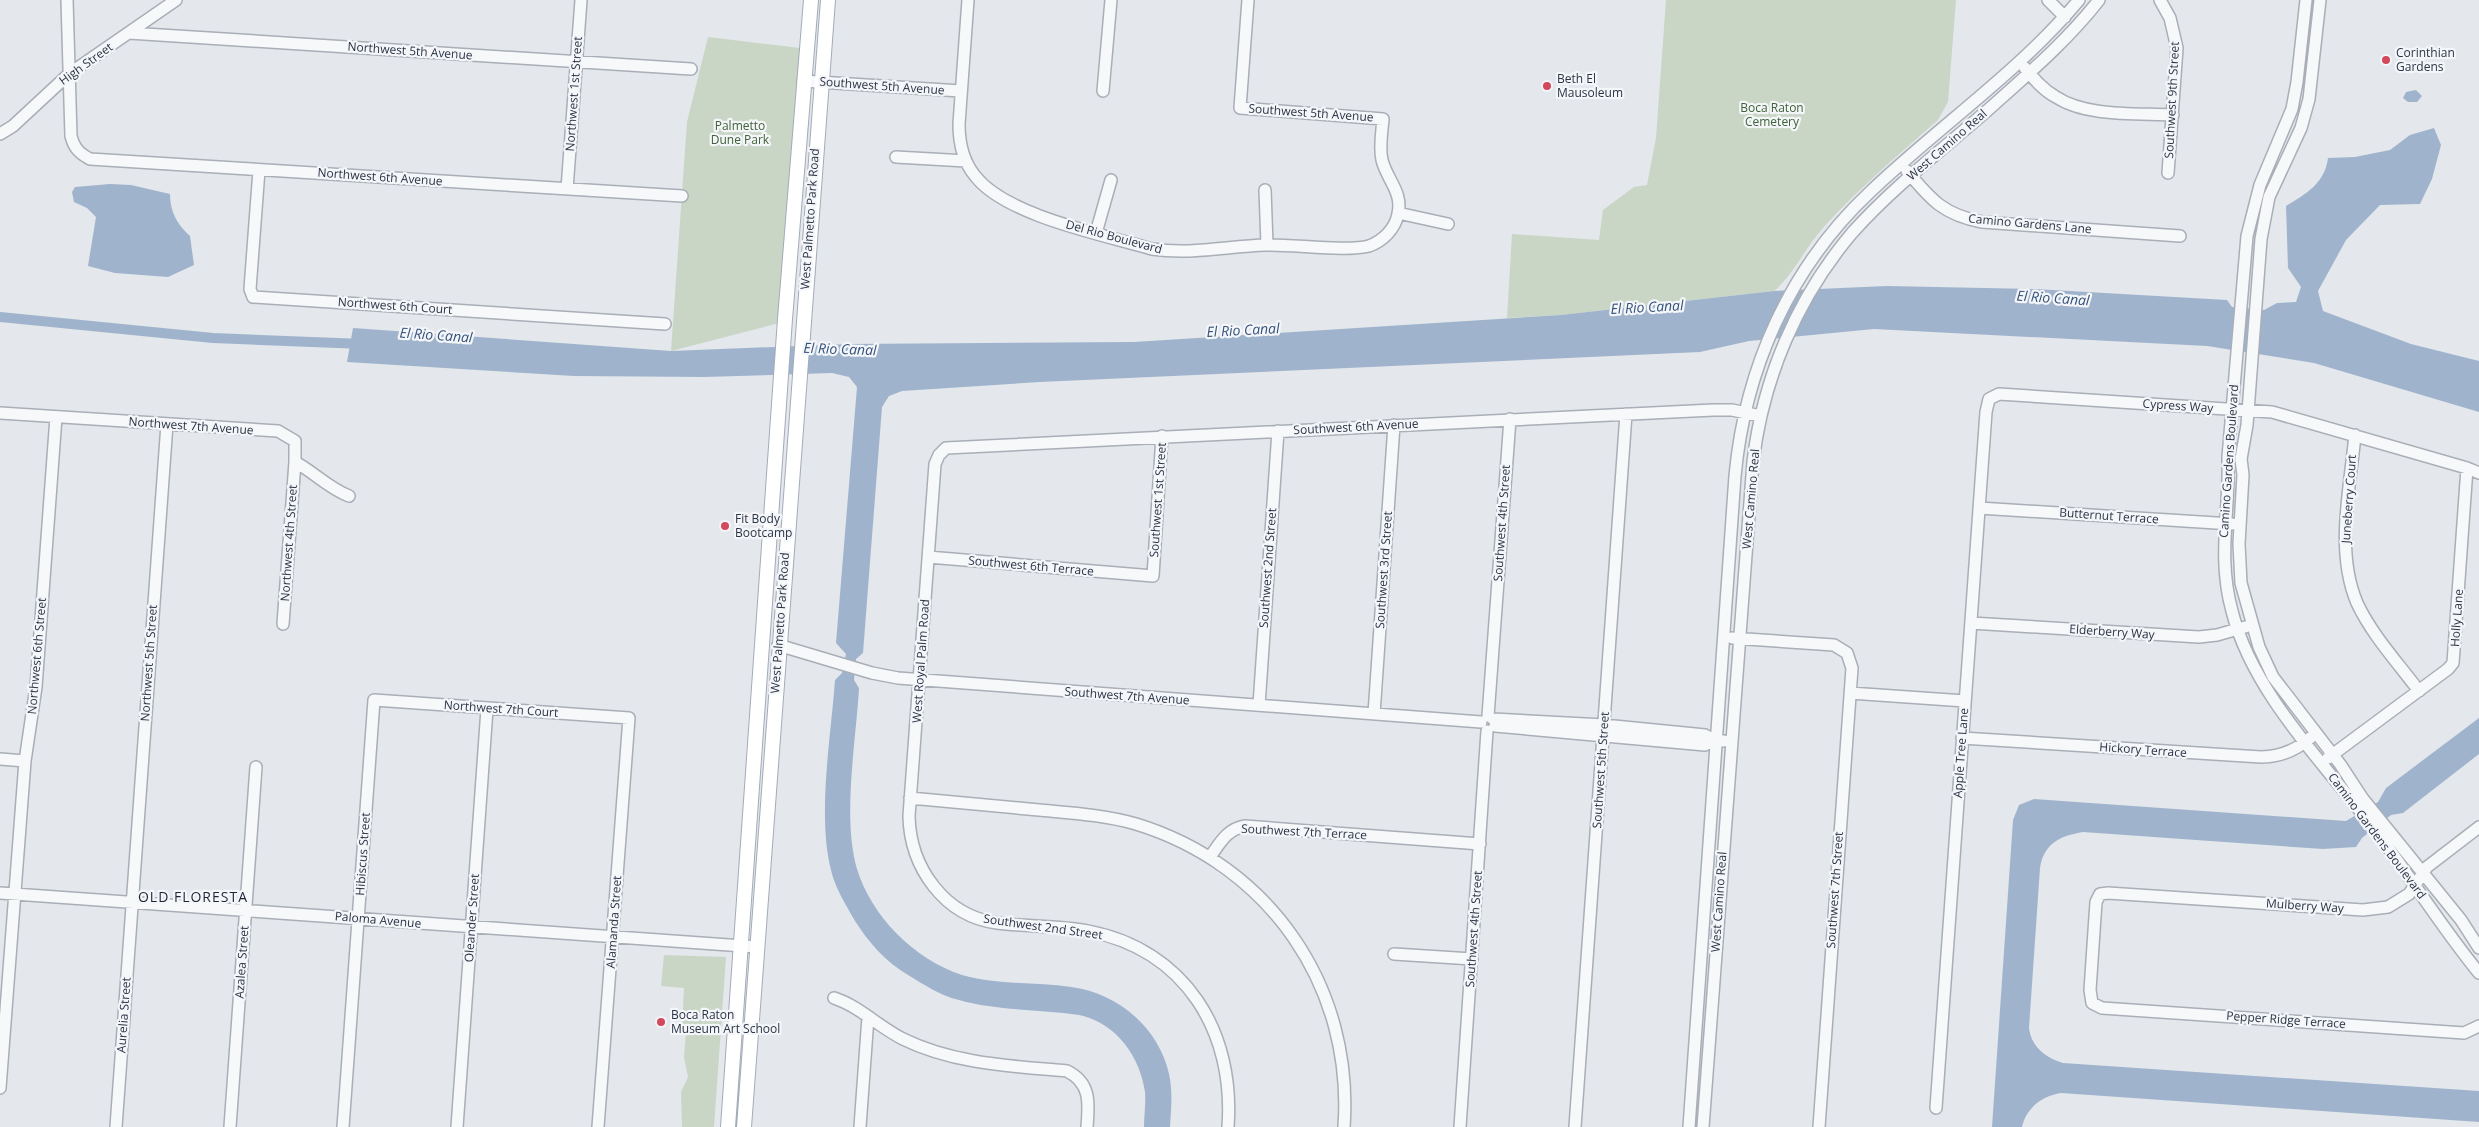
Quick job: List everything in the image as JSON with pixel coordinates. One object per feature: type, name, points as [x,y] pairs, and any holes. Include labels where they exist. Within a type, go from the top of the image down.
[{"type":"main road","name":"West Palmetto Park Road","points":[[728,1127],[771,503],[803,81],[811,0]]},
{"type":"main road","name":"West Palmetto Park Road","points":[[744,1127],[802,321],[828,0]]},
{"type":"main road","points":[[771,503],[777,507],[780,513],[778,553],[784,565]]},
{"type":"main road","points":[[766,580],[771,594],[769,639],[778,645]]},
{"type":"street","points":[[67,0],[69,74]]},
{"type":"street","name":"High Street","points":[[0,134],[13,126],[69,74],[176,0]]},
{"type":"street","name":"Northwest 1st Street","points":[[567,189],[581,0]]},
{"type":"street","points":[[961,90],[968,0]]},
{"type":"street","points":[[1104,91],[1111,0]]},
{"type":"street","name":"Southwest 5th Avenue","points":[[1248,0],[1240,108],[1383,119],[1382,159],[1398,194],[1398,214]]},
{"type":"street","points":[[2048,0],[2065,17]]},
{"type":"street","name":"West Camino Real","points":[[1689,1127],[1735,476],[1744,413],[1767,342],[1796,284],[1824,242],[1840,223],[1870,192],[2019,61],[2065,17],[2079,0]]},
{"type":"street","name":"West Camino Real","points":[[1703,1127],[1753,462],[1761,416],[1777,361],[1785,341],[1816,283],[1853,232],[1911,176],[2030,73],[2067,38],[2099,0]]},
{"type":"street","name":"Southwest 9th Street","points":[[2160,0],[2170,18],[2176,38],[2177,58],[2168,173]]},
{"type":"street","name":"Camino Gardens Boulevard","points":[[2306,0],[2292,108],[2260,185],[2247,236],[2228,456],[2224,523],[2224,569],[2232,612],[2238,630],[2264,684],[2322,762],[2359,802],[2383,832],[2423,873],[2461,920],[2479,948]]},
{"type":"street","name":"Camino Gardens Boulevard","points":[[2320,0],[2310,90],[2301,128],[2269,197],[2261,238],[2248,410],[2241,459],[2243,475],[2239,563],[2251,624],[2265,662],[2274,677],[2334,755],[2359,802]]},
{"type":"street","name":"Northwest 5th Avenue","points":[[129,33],[691,69]]},
{"type":"street","points":[[2301,47],[2315,48]]},
{"type":"street","points":[[2019,61],[2048,92],[2076,106],[2095,110],[2172,115]]},
{"type":"street","name":"Northwest 6th Avenue","points":[[69,74],[73,145],[79,153],[90,159],[682,196]]},
{"type":"street","name":"Southwest 5th Avenue","points":[[803,81],[961,90]]},
{"type":"street","name":"Del Rio Boulevard","points":[[961,90],[959,134],[966,162],[983,185],[999,196],[1049,218],[1096,233],[1170,252],[1267,245],[1367,246],[1384,238],[1391,231],[1398,214]]},
{"type":"street","points":[[896,157],[966,162]]},
{"type":"street","name":"Camino Gardens Lane","points":[[1901,164],[1937,205],[1962,219],[2180,236]]},
{"type":"street","name":"Northwest 6th Court","points":[[259,170],[250,289],[253,297],[665,324]]},
{"type":"street","points":[[1096,233],[1111,180]]},
{"type":"street","points":[[1265,190],[1267,245]]},
{"type":"street","points":[[1398,214],[1448,224]]},
{"type":"street","points":[[2247,236],[2261,238]]},
{"type":"street","points":[[1767,342],[1769,350],[1777,361]]},
{"type":"street","name":"Cypress Way","points":[[1989,398],[1999,394],[2272,412],[2468,468],[2479,473]]},
{"type":"street","name":"Apple Tree Lane","points":[[1936,1108],[1979,508],[1989,398]]},
{"type":"street","name":"Southwest 6th Avenue","points":[[950,448],[1725,409],[1761,416]]},
{"type":"street","name":"Northwest 7th Avenue","points":[[0,413],[278,431],[295,441],[295,462]]},
{"type":"street","name":"Southwest 5th Street","points":[[1575,1127],[1626,414]]},
{"type":"street","name":"Northwest 6th Street","points":[[0,1088],[24,761],[36,687],[56,417]]},
{"type":"street","name":"Southwest 4th Street","points":[[1460,1127],[1510,419]]},
{"type":"street","name":"Northwest 5th Street","points":[[132,902],[167,424]]},
{"type":"street","name":"Southwest 3rd Street","points":[[1374,714],[1394,425]]},
{"type":"street","name":"Southwest 2nd Street","points":[[1259,705],[1278,431]]},
{"type":"street","name":"Juneberry Court","points":[[2354,435],[2346,534],[2347,570],[2352,587],[2371,626],[2419,691]]},
{"type":"street","name":"Southwest 1st Street","points":[[1134,574],[1153,576],[1162,436]]},
{"type":"street","name":"West Royal Palm Road","points":[[927,878],[912,844],[909,825],[910,798],[936,464],[938,455],[946,448],[950,448]]},
{"type":"street","points":[[295,462],[308,469],[329,486],[349,496]]},
{"type":"street","name":"Northwest 4th Street","points":[[283,624],[295,462]]},
{"type":"street","name":"Holly Lane","points":[[2322,762],[2419,691],[2453,662],[2468,468]]},
{"type":"street","name":"Butternut Terrace","points":[[1979,508],[2240,524]]},
{"type":"street","name":"Southwest 6th Terrace","points":[[928,558],[1134,574]]},
{"type":"street","name":"Elderberry Way","points":[[1971,623],[2199,638],[2238,630],[2251,624]]},
{"type":"street","points":[[1724,638],[1740,639]]},
{"type":"street","name":"Southwest 7th Street","points":[[1740,639],[1834,645],[1847,653],[1852,668],[1818,1127]]},
{"type":"street","name":"Southwest 7th Avenue","points":[[778,645],[872,673],[919,680],[1489,723],[1604,738],[1705,745],[1716,740]]},
{"type":"street","points":[[1850,693],[1965,701]]},
{"type":"street","name":"Northwest 7th Court","points":[[374,700],[629,718]]},
{"type":"street","name":"Hibiscus Street","points":[[343,1127],[374,700]]},
{"type":"street","name":"Oleander Street","points":[[457,1127],[487,709]]},
{"type":"street","name":"Alamanda Street","points":[[598,1127],[629,718]]},
{"type":"street","name":"Southwest 7th Avenue","points":[[1489,723],[1604,725],[1705,735],[1716,740],[1731,741]]},
{"type":"street","name":"Hickory Terrace","points":[[1962,738],[2261,758],[2286,754],[2306,742],[2316,732]]},
{"type":"street","points":[[0,759],[24,761]]},
{"type":"street","name":"Azalea Street","points":[[230,1127],[256,767]]},
{"type":"street","points":[[910,798],[1116,819],[1161,833],[1210,857],[1242,880],[1269,906],[1298,944],[1328,1002],[1340,1047],[1345,1093],[1344,1127]]},
{"type":"street","name":"Southwest 7th Terrace","points":[[1210,857],[1227,834],[1235,828],[1245,826],[1480,844]]},
{"type":"street","name":"Mulberry Way","points":[[2092,1003],[2090,990],[2095,912],[2096,902],[2100,894],[2372,910],[2388,907],[2409,894],[2427,866],[2479,827]]},
{"type":"street","name":"Camino Gardens Boulevard","points":[[2383,832],[2414,886],[2478,972]]},
{"type":"street","name":"Southwest 2nd Street","points":[[927,878],[953,905],[978,918],[996,923],[1078,930],[1107,936],[1142,951],[1174,974],[1199,1003],[1221,1046],[1229,1084],[1228,1127]]},
{"type":"street","name":"Paloma Avenue","points":[[0,893],[757,947]]},
{"type":"street","name":"Aurelia Street","points":[[116,1127],[132,902]]},
{"type":"street","points":[[1394,954],[1472,959]]},
{"type":"street","points":[[834,998],[846,1002],[903,1039],[944,1055],[969,1061],[1067,1071],[1077,1076],[1088,1093],[1087,1127]]},
{"type":"street","points":[[1698,1003],[1712,1004]]},
{"type":"street","name":"Pepper Ridge Terrace","points":[[2092,1003],[2102,1008],[2464,1033],[2479,1026]]},
{"type":"street","points":[[860,1127],[868,1017]]},
{"type":"green space","name":"Boca Raton Cemetery","points":[[1666,0],[1956,0],[1948,102],[1938,120],[1864,186],[1823,228],[1788,277],[1774,291],[1561,315],[1507,318],[1512,234],[1599,240],[1603,210],[1634,187],[1647,185],[1656,138]]},
{"type":"green space","name":"Palmetto Dune Park","points":[[708,37],[800,48],[779,323],[671,351],[687,122]]},
{"type":"green space","points":[[664,955],[726,957],[714,1127],[682,1127],[681,1092],[688,1077],[684,1057],[686,1031],[682,1030],[684,988],[661,986]]},
{"type":"water","points":[[2416,90],[2422,96],[2417,102],[2408,102],[2403,98],[2406,92]]},
{"type":"water","points":[[2434,128],[2441,145],[2432,179],[2420,204],[2380,205],[2346,240],[2318,291],[2323,311],[2411,344],[2479,361],[2479,412],[2314,363],[2207,346],[1874,329],[1749,341],[1700,352],[1040,382],[902,391],[889,396],[882,407],[863,653],[856,659],[854,680],[859,688],[850,804],[853,849],[857,869],[873,904],[897,934],[927,958],[944,968],[975,978],[1002,982],[1057,985],[1088,991],[1120,1005],[1134,1016],[1146,1028],[1164,1057],[1171,1087],[1170,1127],[1144,1127],[1145,1092],[1138,1066],[1132,1054],[1115,1033],[1092,1019],[1079,1015],[974,1004],[946,996],[932,989],[900,970],[878,951],[855,921],[835,883],[827,848],[825,801],[835,680],[842,673],[846,654],[836,643],[857,387],[849,377],[832,373],[704,377],[574,376],[347,362],[353,328],[671,351],[849,344],[1134,342],[1561,315],[1774,291],[1887,286],[2035,289],[2227,300],[2232,307],[2264,310],[2277,303],[2296,302],[2301,287],[2288,268],[2286,206],[2301,197],[2319,181],[2328,158],[2355,157],[2390,150],[2410,135]]},
{"type":"water","points":[[110,184],[131,185],[170,194],[171,206],[175,217],[190,236],[194,265],[168,277],[115,273],[88,266],[96,217],[87,208],[74,202],[72,192],[75,187]]},
{"type":"water","points":[[2479,718],[2479,754],[2403,813],[2391,815],[2362,838],[2356,847],[2323,849],[2083,832],[2054,842],[2045,852],[2040,868],[2029,1028],[2036,1046],[2050,1058],[2063,1063],[2479,1091],[2479,1122],[2061,1093],[2047,1097],[2036,1104],[2027,1114],[2022,1127],[1992,1127],[2013,820],[2019,805],[2034,799],[2346,821],[2378,802],[2386,788]]},
{"type":"waterway","name":"El Rio Canal","points":[[0,317],[213,338],[363,344]]},
{"type":"place","name":"Corinthian Gardens","points":[[2386,60]]},
{"type":"place","name":"Beth El Mausoleum","points":[[1547,86]]},
{"type":"place","name":"Fit Body Bootcamp","points":[[725,526]]},
{"type":"place","name":"Boca Raton Museum Art School","points":[[661,1022]]},
{"type":"district","name":"OLD FLORESTA","points":[[193,897]]}]
